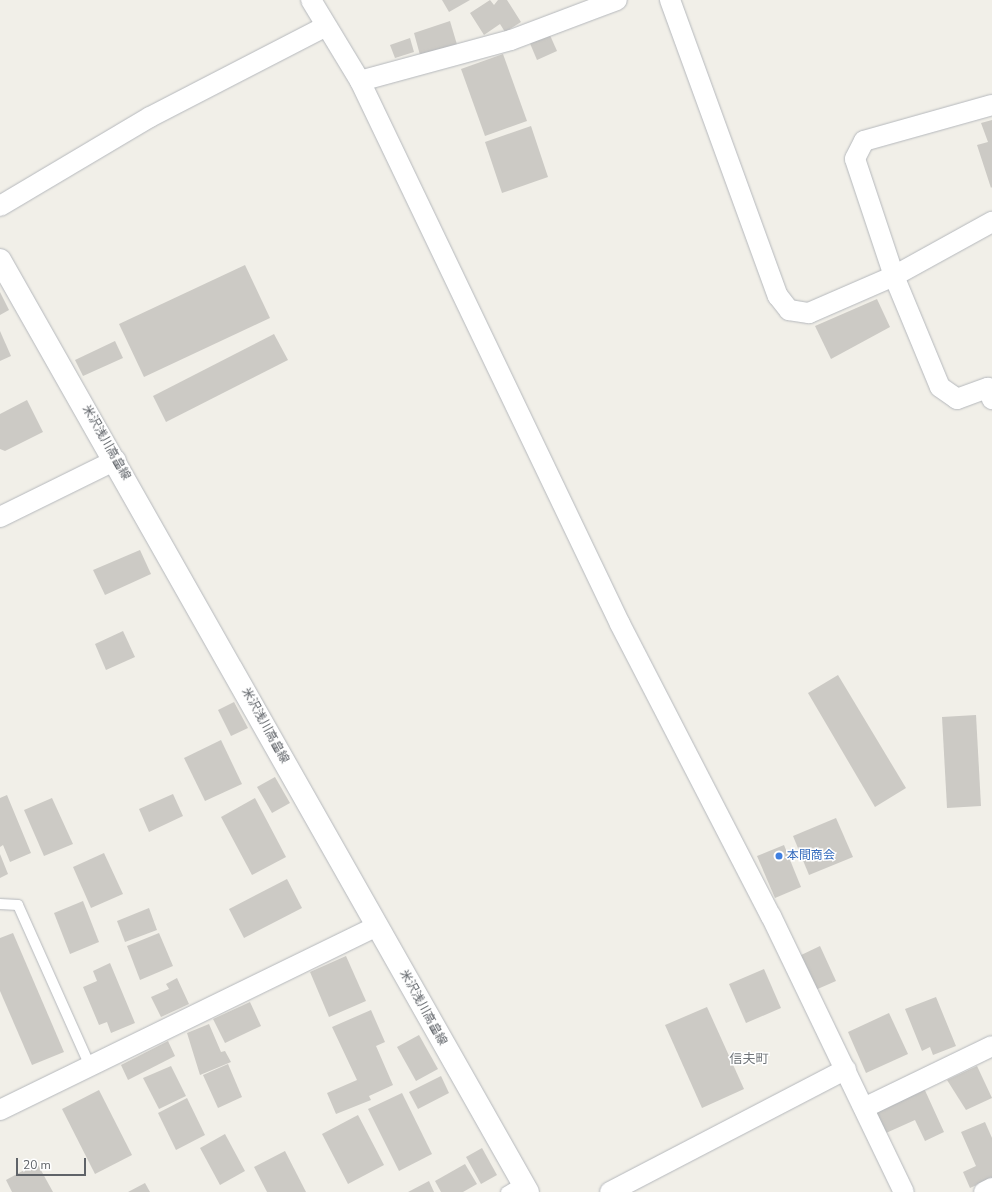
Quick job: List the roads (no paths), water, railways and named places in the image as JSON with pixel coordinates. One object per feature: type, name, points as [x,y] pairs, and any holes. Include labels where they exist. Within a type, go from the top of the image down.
[{"type":"main road","name":"米沢浅川高畠線","points":[[0,260],[116,460],[377,926],[518,1189]]},
{"type":"street","points":[[311,0],[360,81],[620,624],[771,916],[904,1192]]},
{"type":"street","points":[[360,81],[510,40],[617,0]]},
{"type":"street","points":[[670,0],[778,296],[789,310],[809,313],[894,276],[992,222]]},
{"type":"street","points":[[0,206],[150,117],[326,26]]},
{"type":"street","points":[[991,392],[957,399],[940,387],[894,276],[855,159],[864,141],[992,105]]},
{"type":"street","points":[[0,517],[116,460]]},
{"type":"street","points":[[0,1110],[377,926]]},
{"type":"street","points":[[864,1108],[992,1046]]},
{"type":"street","points":[[610,1192],[846,1069]]},
{"type":"street","points":[[984,1192],[992,1188]]},
{"type":"lane","points":[[0,904],[18,905],[90,1066]]},
{"type":"place","name":"本間商会","points":[[779,856]]},
{"type":"district","name":"信夫町","points":[[749,1059]]}]
